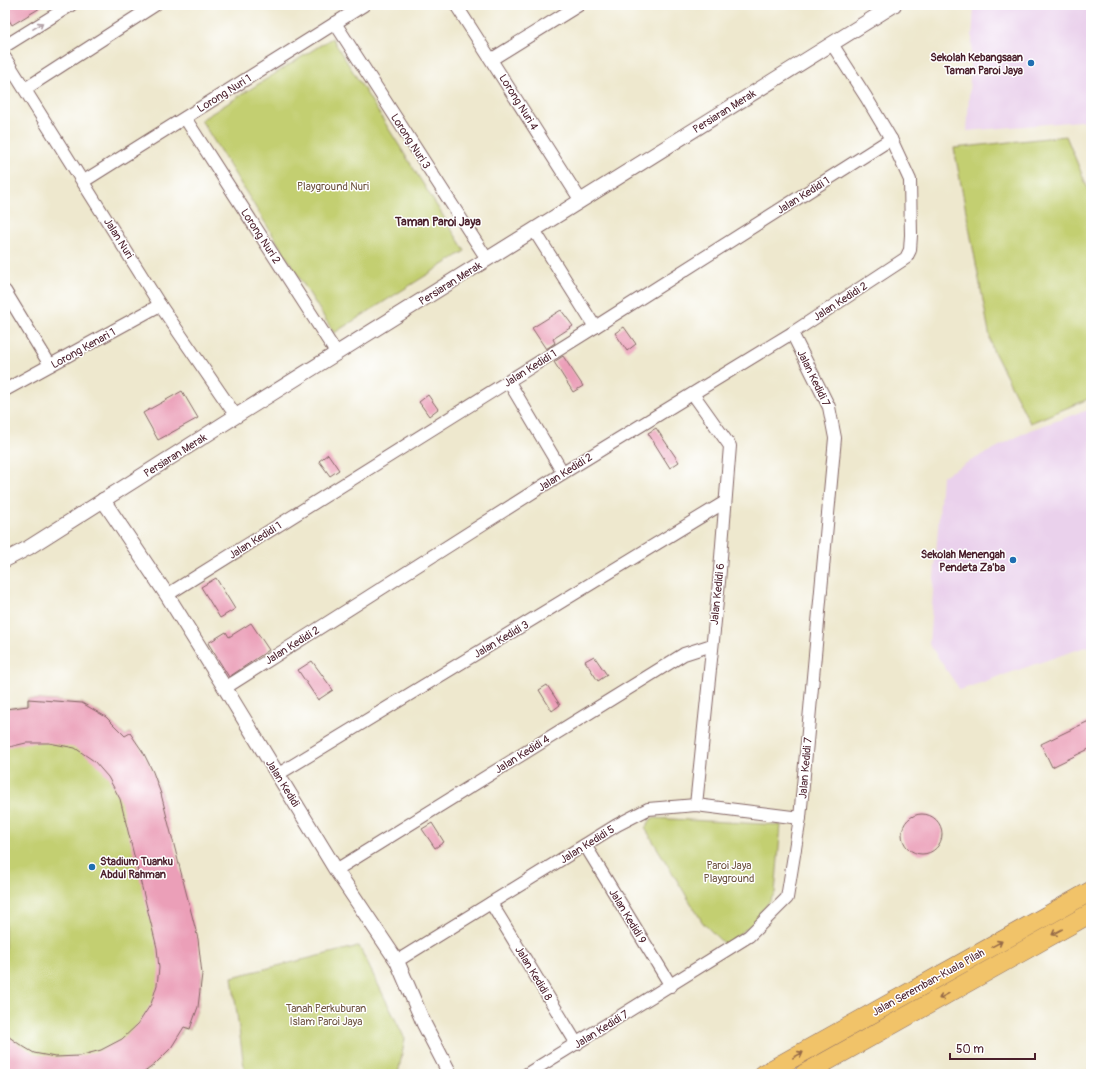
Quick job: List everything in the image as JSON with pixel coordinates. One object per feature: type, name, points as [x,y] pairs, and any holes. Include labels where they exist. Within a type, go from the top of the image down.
[{"type":"highway","name":"Jalan Seremban-Kuala Pilah","points":[[764,1074],[1091,891]]},
{"type":"highway","name":"Jalan Seremban-Kuala Pilah","points":[[804,1074],[1091,913]]},
{"type":"street","points":[[5,46],[71,5]]},
{"type":"street","points":[[25,89],[155,5]]},
{"type":"street","name":"Lorong Nuri 1","points":[[84,181],[364,5]]},
{"type":"street","name":"Lorong Nuri 4","points":[[456,5],[581,200]]},
{"type":"street","points":[[492,59],[579,5]]},
{"type":"street","name":"Persiaran Merak","points":[[5,560],[28,548],[102,500],[894,5]]},
{"type":"street","name":"Lorong Nuri 3","points":[[334,23],[488,259]]},
{"type":"street","points":[[832,44],[891,139]]},
{"type":"street","name":"Jalan Nuri","points":[[5,58],[84,181],[160,305],[236,416]]},
{"type":"street","name":"Lorong Nuri 2","points":[[184,118],[337,354]]},
{"type":"street","name":"Jalan Kedidi 2","points":[[225,688],[563,473],[792,333],[906,258],[910,250],[911,235],[910,180],[891,139]]},
{"type":"street","name":"Jalan Kedidi 1","points":[[167,595],[595,328],[891,139]]},
{"type":"street","points":[[534,230],[595,328]]},
{"type":"street","points":[[5,291],[50,365]]},
{"type":"street","name":"Lorong Kenari 1","points":[[5,390],[160,305]]},
{"type":"street","name":"Jalan Kedidi 7","points":[[527,1074],[671,986],[749,936],[787,898],[800,818],[835,438],[829,407],[792,333]]},
{"type":"street","points":[[508,382],[563,473]]},
{"type":"street","name":"Jalan Kedidi 6","points":[[693,394],[730,446],[696,805]]},
{"type":"street","name":"Jalan Kedidi","points":[[102,500],[167,595],[336,870],[397,961],[424,1024],[450,1074]]},
{"type":"street","name":"Jalan Kedidi 3","points":[[277,775],[725,502]]},
{"type":"street","name":"Jalan Kedidi 4","points":[[336,870],[684,654],[712,645]]},
{"type":"street","name":"Jalan Kedidi 5","points":[[397,961],[617,825],[648,809],[696,805],[800,818]]},
{"type":"street","name":"Jalan Kedidi 9","points":[[585,846],[671,986]]},
{"type":"street","name":"Jalan Kedidi 8","points":[[491,903],[577,1044]]},
{"type":"shaded area","name":"Sekolah Kebangsaan Taman Paroi Jaya","points":[[974,5],[1091,5],[1091,120],[967,131]]},
{"type":"shaded area","name":"Sekolah Menengah Pendeta Za'ba","points":[[1091,409],[1091,645],[960,690],[929,644],[942,476],[1030,430]]},
{"type":"green space","name":"Playground Nuri","points":[[332,38],[465,251],[334,333],[201,120]]},
{"type":"green space","points":[[1066,136],[1091,196],[1091,398],[1030,423],[992,348],[954,148]]},
{"type":"green space","name":"Stadium Tuanku Abdul Rahman","points":[[28,699],[82,703],[106,717],[125,736],[130,733],[148,762],[161,794],[202,974],[198,1007],[190,1029],[184,1028],[166,1053],[142,1074],[5,1074],[5,709],[27,706]]},
{"type":"green space","name":"Paroi Jaya Playground","points":[[652,818],[781,825],[775,893],[755,922],[725,945],[703,923],[645,828]]},
{"type":"green space","name":"Tanah Perkuburan Islam Paroi Jaya","points":[[359,946],[405,1039],[398,1074],[245,1074],[232,977]]},
{"type":"building","points":[[5,5],[45,5],[12,25],[5,13]]},
{"type":"building","points":[[561,310],[573,326],[553,339],[555,343],[546,349],[532,328]]},
{"type":"building","points":[[624,327],[636,344],[627,351],[615,333]]},
{"type":"building","points":[[563,356],[583,386],[573,392],[554,362]]},
{"type":"building","points":[[182,391],[198,418],[158,440],[143,413]]},
{"type":"building","points":[[428,395],[438,409],[429,416],[419,402]]},
{"type":"building","points":[[656,428],[679,462],[670,468],[648,433]]},
{"type":"building","points":[[328,454],[339,470],[330,476],[319,461]]},
{"type":"building","points":[[216,578],[235,609],[220,618],[201,587]]},
{"type":"building","points":[[251,623],[269,650],[229,677],[208,643],[226,632],[229,637]]},
{"type":"building","points":[[594,656],[607,675],[598,681],[585,661]]},
{"type":"building","points":[[312,661],[333,690],[318,700],[298,670]]},
{"type":"building","points":[[547,685],[560,705],[552,711],[539,690]]},
{"type":"building","points":[[28,699],[82,703],[106,717],[125,736],[130,733],[143,752],[153,772],[161,794],[198,939],[202,974],[198,1007],[190,1029],[184,1027],[171,1048],[154,1065],[142,1074],[5,1074],[5,1034],[34,1053],[55,1057],[79,1056],[101,1050],[122,1039],[138,1024],[151,1004],[157,985],[159,968],[157,948],[120,799],[108,777],[94,761],[75,748],[49,743],[26,743],[5,748],[5,709],[28,706]]},
{"type":"building","points":[[1091,720],[1091,748],[1052,767],[1041,744]]},
{"type":"building","points":[[922,814],[936,820],[942,834],[936,848],[922,854],[908,848],[902,834],[908,820]]},
{"type":"building","points":[[432,823],[444,842],[435,848],[422,829]]},
{"type":"place","name":"Sekolah Kebangsaan Taman Paroi Jaya","points":[[1031,63]]},
{"type":"place","name":"Sekolah Menengah Pendeta Za'ba","points":[[1013,560]]},
{"type":"place","name":"Stadium Tuanku Abdul Rahman","points":[[92,867]]},
{"type":"district","name":"Taman Paroi Jaya","points":[[438,222]]}]
